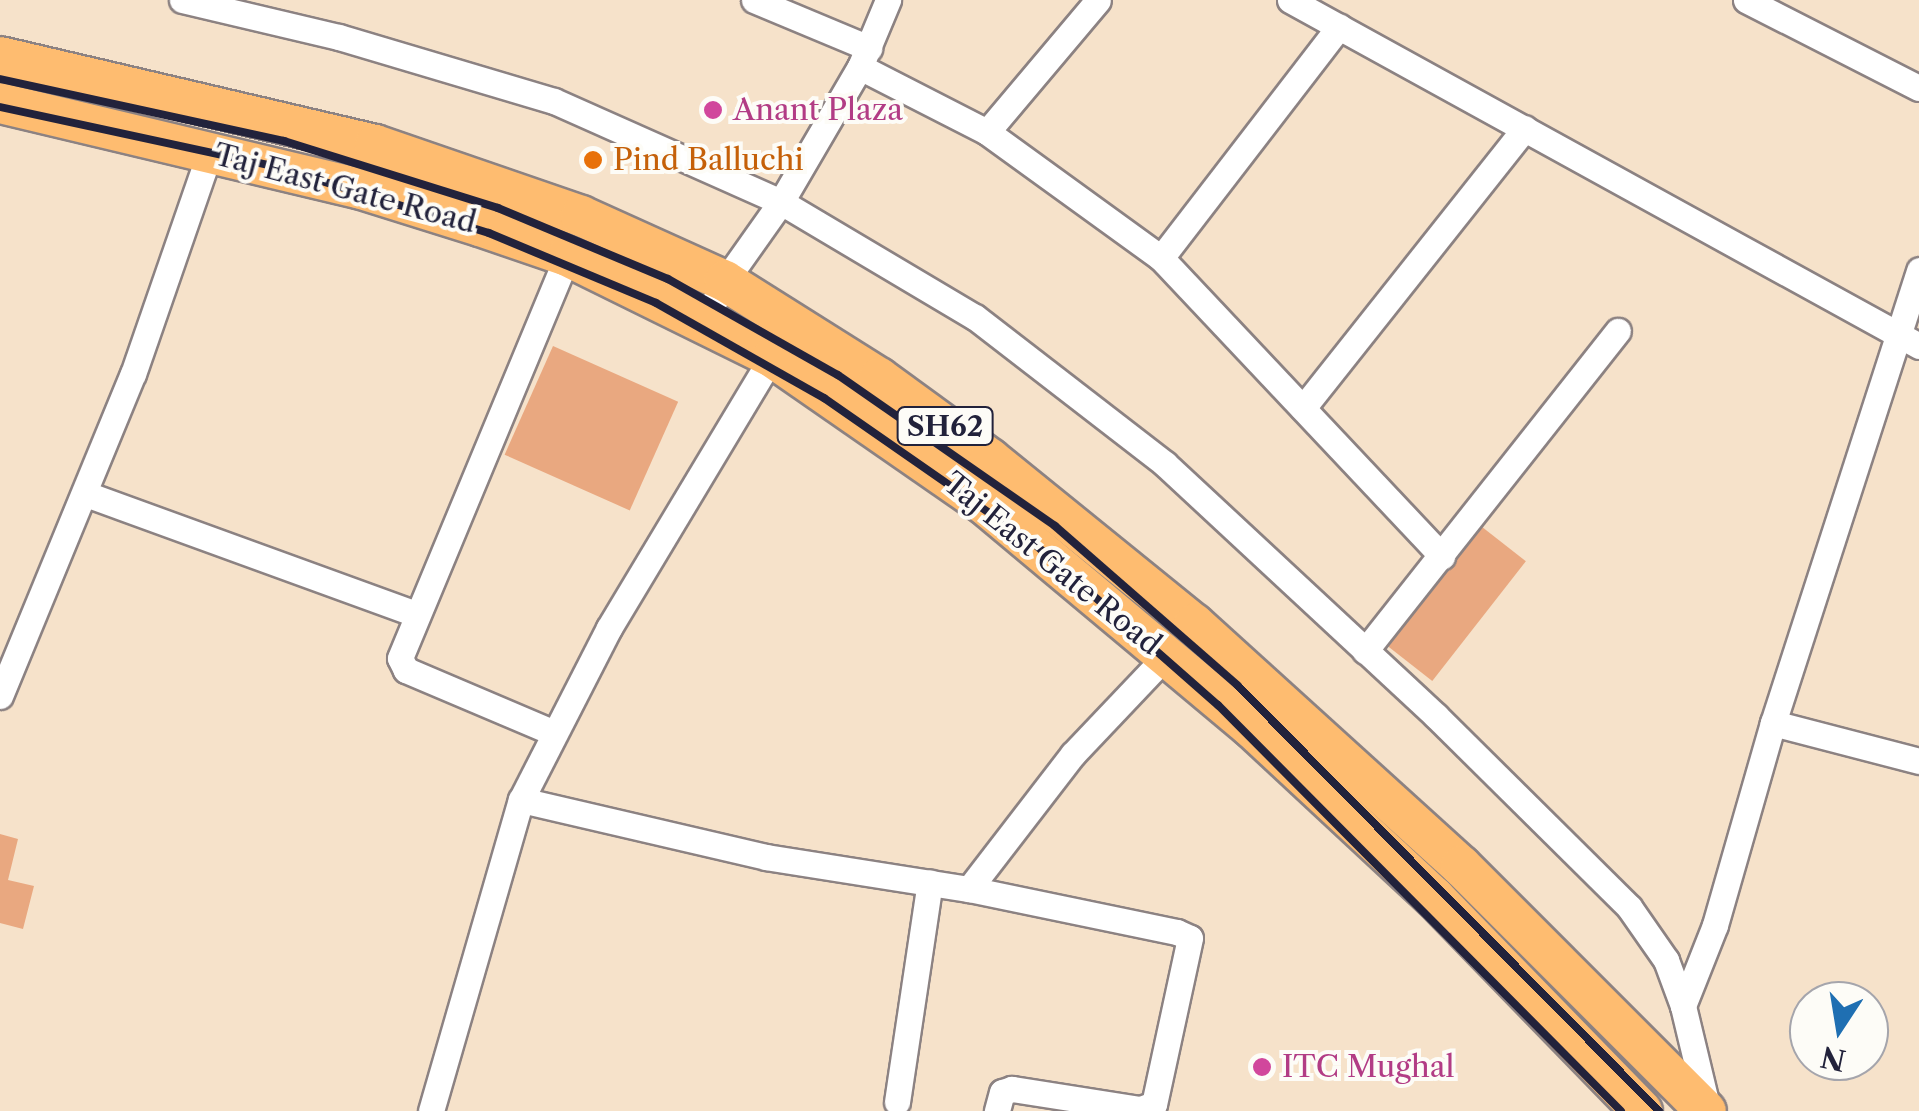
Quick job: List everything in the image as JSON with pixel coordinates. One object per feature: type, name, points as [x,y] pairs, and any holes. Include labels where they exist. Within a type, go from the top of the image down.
[{"type":"main road","name":"SH62","points":[[0,56],[375,145],[581,216],[725,282],[879,378],[990,459],[1194,624],[1462,866],[1707,1111]]},
{"type":"main road","name":"Taj East Gate Road","points":[[0,103],[358,188],[568,256],[772,357],[982,503],[1251,727],[1434,898],[1642,1111]]},
{"type":"street","points":[[182,0],[339,38],[554,101],[781,202],[975,317],[1165,464],[1366,650],[1629,907],[1666,960],[1684,1006],[1707,1111]]},
{"type":"street","points":[[754,0],[865,57],[987,132],[1160,258],[1442,556]]},
{"type":"street","points":[[702,322],[781,202],[865,57],[888,0]]},
{"type":"street","points":[[987,132],[1098,0]]},
{"type":"street","points":[[1290,0],[1909,341]]},
{"type":"street","points":[[1746,0],[1919,88]]},
{"type":"street","points":[[1160,258],[1339,26]]},
{"type":"street","points":[[1302,408],[1526,128]]},
{"type":"street","points":[[0,696],[86,494],[210,152]]},
{"type":"street","points":[[552,732],[406,670],[400,650],[568,256]]},
{"type":"street","points":[[1684,1006],[1715,925],[1773,723],[1909,341],[1919,270]]},
{"type":"street","points":[[1366,650],[1618,331]]},
{"type":"street","points":[[431,1111],[521,800],[552,732],[609,628],[772,357]]},
{"type":"street","points":[[86,494],[416,614]]},
{"type":"street","points":[[969,889],[1073,754],[1166,656]]},
{"type":"street","points":[[1773,723],[1919,761]]},
{"type":"street","points":[[521,800],[766,857],[969,889],[1177,932],[1190,938],[1154,1104],[1140,1108],[1012,1089],[1002,1092],[996,1111]]},
{"type":"street","points":[[897,1102],[930,882]]},
{"type":"building","points":[[553,346],[678,402],[630,510],[505,455]]},
{"type":"building","points":[[1477,523],[1526,561],[1432,681],[1383,643]]},
{"type":"building","points":[[0,834],[18,839],[8,880],[34,886],[23,929],[0,923]]},
{"type":"railway","points":[[0,79],[284,141],[498,208],[668,279],[838,375],[1055,526],[1237,685],[1659,1111]]},
{"type":"railway","points":[[0,107],[277,167],[489,233],[656,303],[824,398],[1038,547],[1218,705],[1621,1111]]},
{"type":"place","name":"Anant Plaza","points":[[713,110]]},
{"type":"place","name":"Pind Balluchi","points":[[593,160]]},
{"type":"place","name":"ITC Mughal","points":[[1262,1067]]}]
